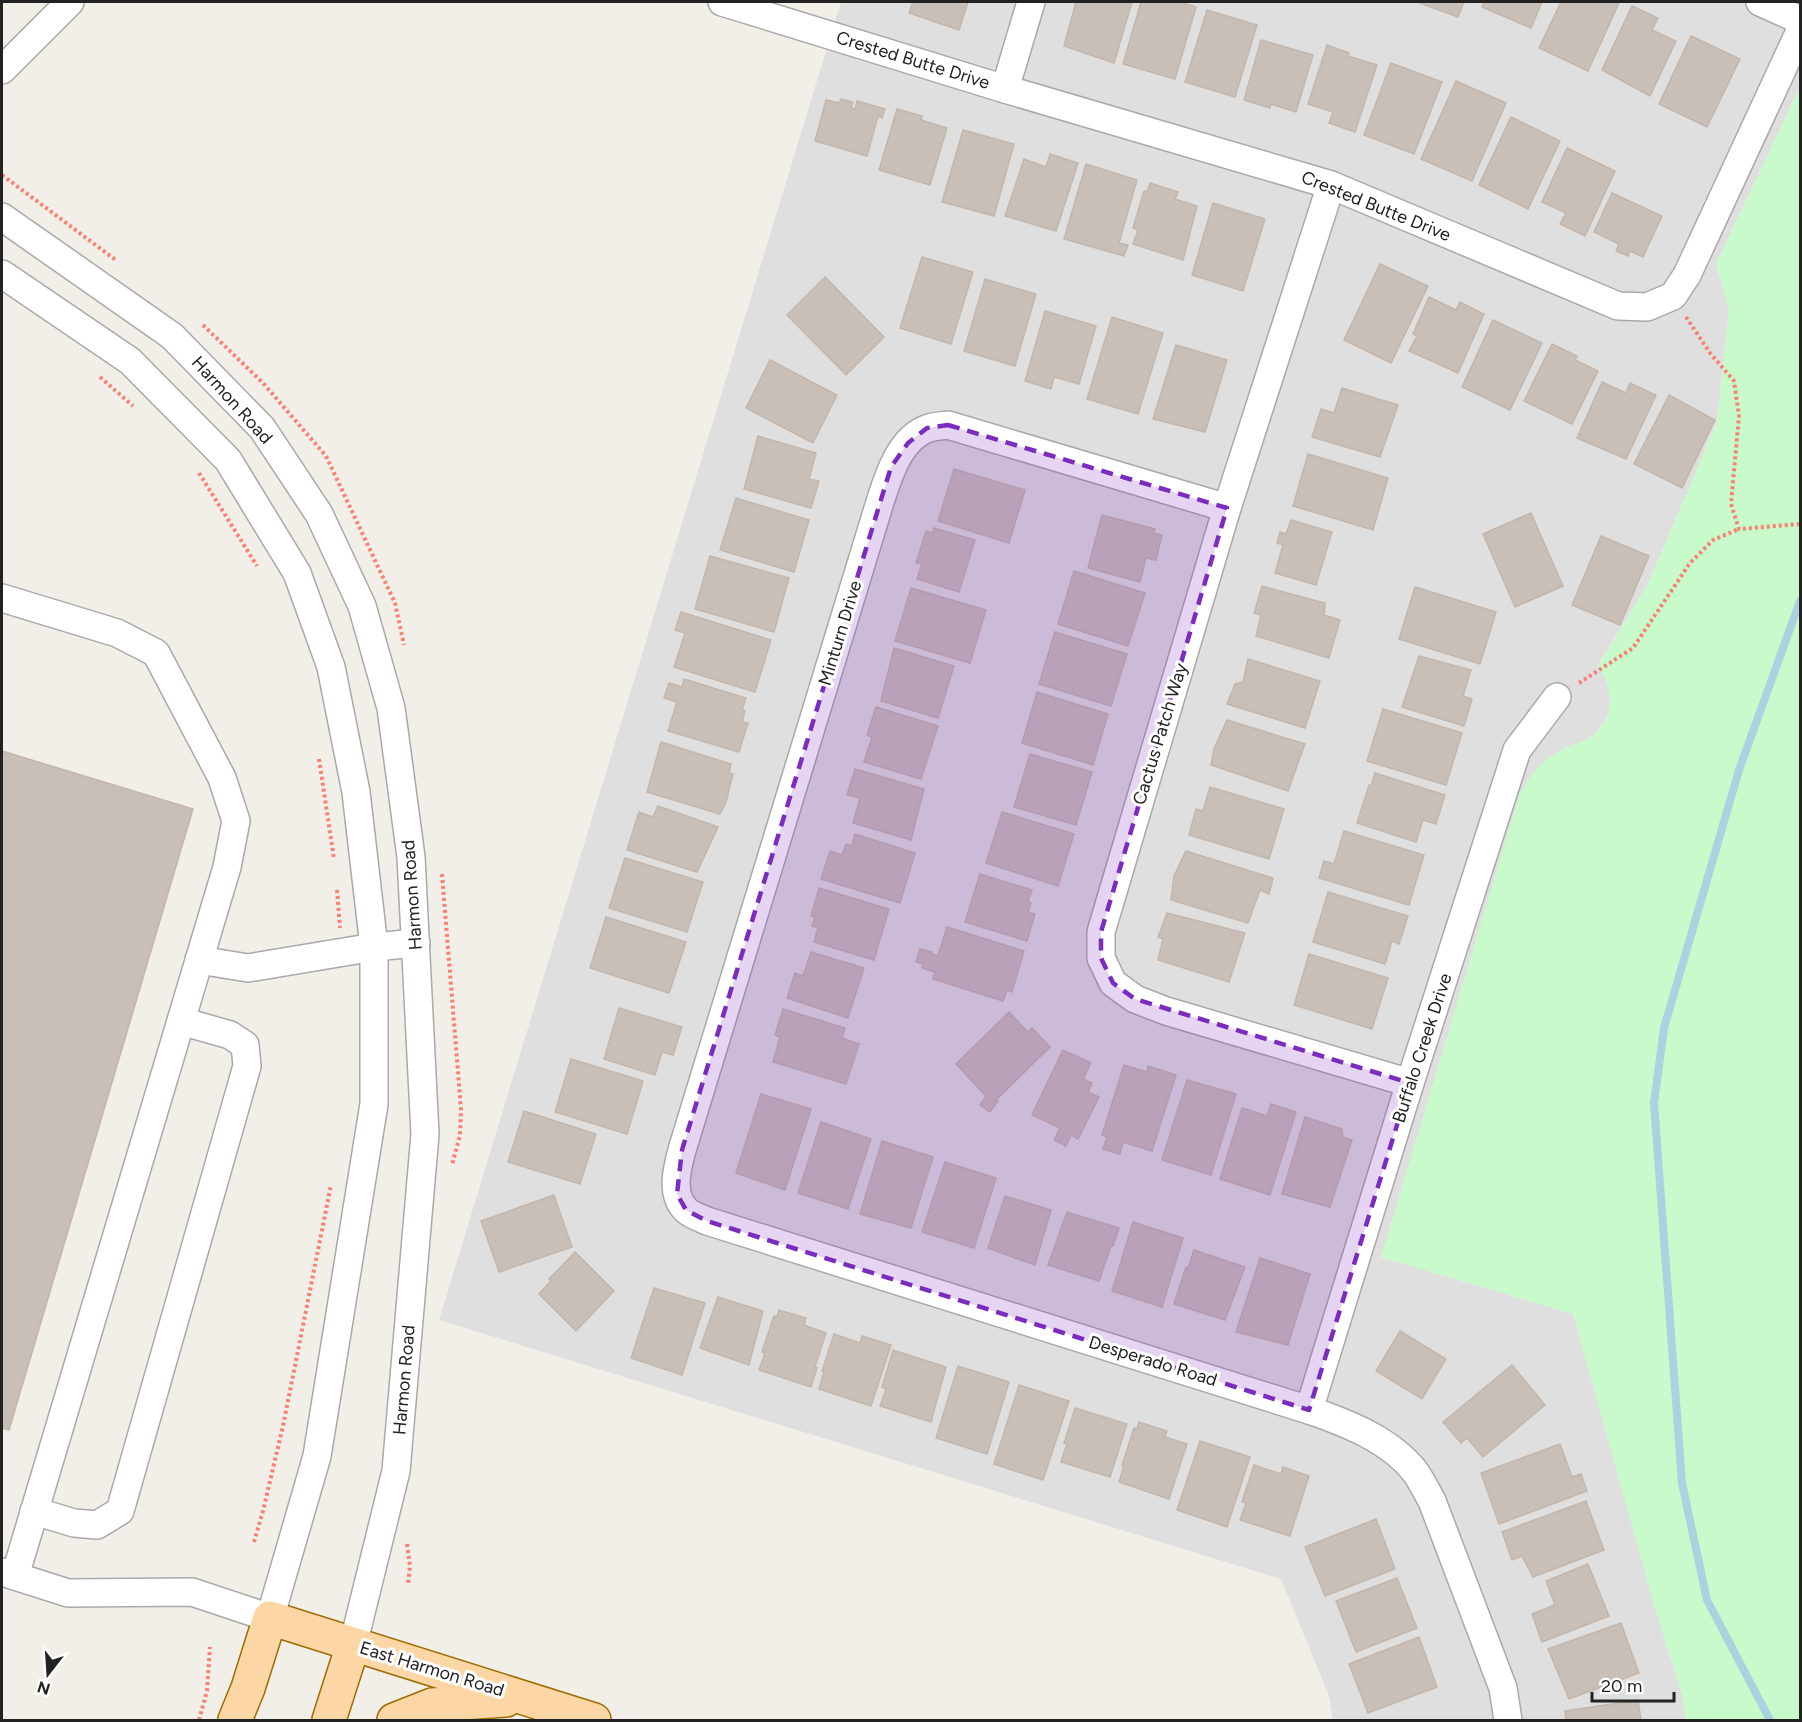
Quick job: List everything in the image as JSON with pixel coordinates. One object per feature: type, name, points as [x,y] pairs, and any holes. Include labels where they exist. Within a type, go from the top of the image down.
[{"type":"main road","name":"East Harmon Road","points":[[270,1618],[594,1720]]},
{"type":"main road","points":[[234,1720],[248,1688],[270,1618]]},
{"type":"main road","name":"Harmon Road","points":[[329,1720],[352,1645]]},
{"type":"main road","points":[[394,1720],[432,1705],[525,1698]]},
{"type":"street","points":[[2,70],[70,2]]},
{"type":"street","name":"Crested Butte Drive","points":[[722,2],[786,10],[1005,89],[1331,184],[1618,306],[1647,307],[1672,296]]},
{"type":"street","points":[[1005,89],[1031,2]]},
{"type":"street","points":[[1760,2],[1800,20]]},
{"type":"street","points":[[1672,296],[1688,275],[1800,31]]},
{"type":"street","name":"Cactus Patch Way","points":[[1331,184],[1227,508],[1101,932],[1101,958],[1113,983],[1135,999],[1166,1011],[1410,1083]]},
{"type":"street","name":"Harmon Road","points":[[2,217],[172,336],[262,428],[320,514],[362,606],[391,708],[411,857],[425,1134],[396,1471],[352,1645]]},
{"type":"street","points":[[2,274],[130,361],[228,460],[297,573],[331,667],[338,701],[356,792],[374,947],[374,1104],[317,1455],[270,1618],[192,1592],[68,1593],[8,1574],[34,1511],[227,867],[236,821],[222,778],[156,653],[117,633],[2,598]]},
{"type":"street","name":"Minturn Drive","points":[[682,1150],[891,467],[908,442],[927,428],[948,425],[1227,508]]},
{"type":"street","name":"Buffalo Creek Drive","points":[[1309,1410],[1410,1083],[1517,750],[1557,697]]},
{"type":"street","points":[[199,960],[248,968],[374,947],[416,943]]},
{"type":"street","points":[[34,1511],[74,1523],[97,1525],[120,1511],[247,1066],[245,1045],[230,1035],[181,1021]]},
{"type":"street","name":"Desperado Road","points":[[682,1150],[675,1173],[677,1194],[686,1210],[707,1221],[1309,1410],[1371,1436],[1397,1454],[1416,1473],[1432,1501],[1503,1688],[1508,1720]]},
{"type":"path","points":[[1672,296],[1710,353],[1734,381],[1739,416],[1731,504],[1739,529]]},
{"type":"path","points":[[99,375],[139,412]]},
{"type":"path","points":[[193,466],[201,474],[260,570]]},
{"type":"path","points":[[1557,697],[1633,648],[1690,563],[1713,540],[1739,529],[1800,525]]},
{"type":"path","points":[[319,755],[335,867]]},
{"type":"path","points":[[337,889],[342,952]]},
{"type":"path","points":[[254,1542],[283,1426],[333,1173]]},
{"type":"path","points":[[199,1720],[207,1691],[210,1647]]},
{"type":"highlighted area","points":[[948,425],[1227,508],[1101,932],[1101,958],[1113,983],[1135,999],[1410,1083],[1309,1410],[707,1221],[686,1210],[677,1194],[682,1150],[891,467],[908,443],[927,428]]},
{"type":"shaded area","points":[[841,2],[1800,2],[1800,87],[1716,264],[1729,309],[1717,422],[1648,584],[1598,665],[1606,678],[1610,693],[1610,708],[1595,734],[1568,747],[1381,1257],[1573,1314],[1682,1694],[1686,1720],[1333,1720],[1329,1696],[1281,1579],[439,1320]]},
{"type":"green space","points":[[1800,87],[1800,1720],[1686,1720],[1682,1694],[1657,1616],[1573,1314],[1381,1257],[1519,796],[1540,765],[1567,747],[1582,742],[1594,734],[1607,717],[1610,697],[1604,676],[1598,666],[1648,584],[1717,422],[1729,309],[1716,264]]},
{"type":"building","points":[[913,2],[968,2],[959,30],[909,13]]},
{"type":"building","points":[[1076,2],[1132,2],[1114,63],[1064,46]]},
{"type":"building","points":[[1141,2],[1180,2],[1196,7],[1175,79],[1123,64]]},
{"type":"building","points":[[1417,2],[1464,2],[1458,17]]},
{"type":"building","points":[[1484,2],[1542,2],[1531,28],[1482,7]]},
{"type":"building","points":[[1561,2],[1619,3],[1588,71],[1539,48]]},
{"type":"building","points":[[1632,6],[1658,18],[1652,30],[1676,41],[1650,96],[1602,70]]},
{"type":"building","points":[[1207,10],[1257,25],[1235,97],[1185,82]]},
{"type":"building","points":[[1691,36],[1740,59],[1707,127],[1659,104]]},
{"type":"building","points":[[1261,40],[1313,55],[1296,112],[1271,104],[1270,108],[1244,100]]},
{"type":"building","points":[[1327,45],[1349,53],[1348,56],[1377,65],[1355,132],[1329,123],[1333,112],[1308,104]]},
{"type":"building","points":[[1391,63],[1442,82],[1414,154],[1364,135]]},
{"type":"building","points":[[1456,81],[1506,103],[1472,181],[1421,159]]},
{"type":"building","points":[[841,99],[853,102],[851,108],[855,109],[857,101],[885,109],[882,118],[878,116],[867,156],[815,141],[826,100],[839,103]]},
{"type":"building","points":[[897,109],[922,116],[921,120],[947,128],[930,185],[879,170]]},
{"type":"building","points":[[1511,117],[1560,141],[1528,209],[1479,185]]},
{"type":"building","points":[[963,130],[1014,144],[994,216],[942,202]]},
{"type":"building","points":[[1567,148],[1615,171],[1585,236],[1560,224],[1566,213],[1542,202]]},
{"type":"building","points":[[1050,154],[1078,163],[1056,231],[1005,216],[1024,159],[1046,167]]},
{"type":"building","points":[[1086,164],[1137,180],[1119,243],[1128,245],[1124,256],[1064,239]]},
{"type":"building","points":[[1150,183],[1178,192],[1175,199],[1197,206],[1183,260],[1133,244],[1138,230],[1133,228],[1144,191],[1147,192]]},
{"type":"building","points":[[1612,193],[1662,216],[1643,257],[1630,251],[1628,256],[1616,251],[1619,244],[1594,232]]},
{"type":"building","points":[[1213,203],[1265,219],[1243,291],[1192,275]]},
{"type":"building","points":[[922,257],[973,272],[951,344],[900,328]]},
{"type":"building","points":[[1380,264],[1428,286],[1391,363],[1344,340]]},
{"type":"building","points":[[825,277],[884,337],[846,375],[787,315]]},
{"type":"building","points":[[985,279],[1036,294],[1015,366],[964,351]]},
{"type":"building","points":[[1429,297],[1456,310],[1460,302],[1484,314],[1458,373],[1409,351],[1417,336],[1413,334]]},
{"type":"building","points":[[1045,311],[1096,326],[1079,384],[1054,377],[1051,389],[1025,381]]},
{"type":"building","points":[[1112,317],[1163,333],[1138,414],[1087,399]]},
{"type":"building","points":[[1493,320],[1542,343],[1510,410],[1462,387]]},
{"type":"building","points":[[1552,344],[1577,356],[1575,360],[1598,371],[1572,424],[1524,401]]},
{"type":"building","points":[[1176,345],[1227,360],[1205,432],[1153,419]]},
{"type":"building","points":[[770,360],[837,395],[813,443],[746,408]]},
{"type":"building","points":[[1602,382],[1626,393],[1630,383],[1656,395],[1626,459],[1577,438]]},
{"type":"building","points":[[1342,388],[1398,405],[1380,457],[1312,437],[1321,409],[1334,413]]},
{"type":"building","points":[[1669,395],[1715,420],[1682,488],[1634,464]]},
{"type":"building","points":[[758,436],[816,453],[809,479],[819,481],[811,508],[744,489]]},
{"type":"building","points":[[1308,454],[1388,478],[1373,530],[1293,506]]},
{"type":"building","points":[[954,469],[1025,490],[1009,543],[938,521]]},
{"type":"building","points":[[736,498],[809,520],[794,572],[720,550]]},
{"type":"building","points":[[1531,513],[1563,586],[1515,607],[1483,534]]},
{"type":"building","points":[[1102,515],[1155,529],[1153,533],[1162,535],[1156,560],[1146,558],[1140,582],[1088,568]]},
{"type":"building","points":[[1291,520],[1332,532],[1316,585],[1275,573],[1283,545],[1277,543],[1280,532],[1286,534]]},
{"type":"building","points":[[934,528],[975,540],[959,592],[917,579],[922,564],[916,563],[926,531],[933,533]]},
{"type":"building","points":[[1601,536],[1649,556],[1620,625],[1572,605]]},
{"type":"building","points":[[710,556],[789,578],[774,632],[695,609]]},
{"type":"building","points":[[1074,571],[1145,593],[1128,646],[1058,624]]},
{"type":"building","points":[[1262,586],[1325,603],[1324,615],[1340,620],[1329,658],[1256,636],[1261,615],[1254,613]]},
{"type":"building","points":[[1415,587],[1496,612],[1480,664],[1399,639]]},
{"type":"building","points":[[911,588],[986,610],[970,663],[895,641]]},
{"type":"building","points":[[681,612],[771,640],[755,692],[674,667],[685,633],[675,630]]},
{"type":"building","points":[[1055,632],[1127,654],[1111,706],[1039,684]]},
{"type":"building","points":[[894,648],[954,666],[938,718],[881,701]]},
{"type":"building","points":[[1419,656],[1471,670],[1463,696],[1472,699],[1464,726],[1402,707]]},
{"type":"building","points":[[1248,659],[1320,681],[1305,728],[1227,704],[1235,684],[1243,682]]},
{"type":"building","points":[[684,679],[746,698],[742,710],[745,711],[742,722],[748,723],[739,752],[668,731],[677,702],[664,698],[669,683],[682,687]]},
{"type":"building","points":[[1037,692],[1108,714],[1093,765],[1022,743]]},
{"type":"building","points":[[876,707],[938,726],[921,779],[864,762],[872,737],[867,735]]},
{"type":"building","points":[[1383,709],[1462,733],[1446,785],[1367,761]]},
{"type":"building","points":[[1227,720],[1305,744],[1288,791],[1211,765],[1214,749]]},
{"type":"building","points":[[661,742],[731,764],[729,773],[733,774],[726,802],[720,814],[647,792]]},
{"type":"building","points":[[2,751],[193,809],[9,1430],[2,1428]]},
{"type":"building","points":[[1030,754],[1092,772],[1076,825],[1014,807]]},
{"type":"building","points":[[855,769],[924,789],[911,840],[853,823],[860,798],[847,795]]},
{"type":"building","points":[[1375,773],[1445,795],[1436,824],[1423,820],[1416,842],[1357,823]]},
{"type":"building","points":[[1210,787],[1284,809],[1269,859],[1189,835],[1196,809],[1203,811]]},
{"type":"building","points":[[658,806],[718,827],[697,872],[627,850],[639,812],[653,817]]},
{"type":"building","points":[[1002,812],[1074,834],[1058,886],[986,863]]},
{"type":"building","points":[[1344,831],[1424,855],[1409,905],[1319,878],[1324,861],[1334,864]]},
{"type":"building","points":[[855,834],[915,853],[900,903],[821,879],[830,851],[842,855],[846,844],[852,846]]},
{"type":"building","points":[[1186,851],[1273,878],[1269,894],[1260,890],[1248,923],[1171,900],[1174,876]]},
{"type":"building","points":[[625,858],[703,882],[687,932],[609,908]]},
{"type":"building","points":[[980,874],[1032,890],[1028,912],[1035,914],[1027,941],[965,922]]},
{"type":"building","points":[[819,888],[889,909],[874,960],[814,942],[818,928],[812,926],[815,917],[811,916]]},
{"type":"building","points":[[1328,892],[1408,916],[1399,944],[1392,941],[1385,964],[1313,942]]},
{"type":"building","points":[[1167,913],[1245,933],[1229,982],[1158,960],[1163,939],[1158,937]]},
{"type":"building","points":[[606,917],[686,942],[669,993],[590,968]]},
{"type":"building","points":[[947,927],[1024,951],[1012,992],[1007,990],[1003,1001],[933,979],[935,972],[922,968],[923,964],[916,962],[920,949],[938,956]]},
{"type":"building","points":[[811,952],[864,968],[848,1018],[787,998],[795,973],[803,976]]},
{"type":"building","points":[[1309,954],[1388,978],[1372,1029],[1294,1005]]},
{"type":"building","points":[[619,1008],[682,1027],[673,1055],[662,1052],[655,1075],[604,1059]]},
{"type":"building","points":[[783,1009],[845,1028],[842,1038],[859,1044],[846,1084],[773,1062],[780,1037],[775,1035]]},
{"type":"building","points":[[1009,1012],[1028,1032],[1032,1028],[1050,1047],[996,1100],[998,1101],[990,1112],[980,1105],[986,1096],[956,1064]]},
{"type":"building","points":[[1063,1050],[1091,1063],[1083,1079],[1092,1083],[1088,1092],[1099,1097],[1078,1139],[1071,1135],[1066,1146],[1054,1140],[1060,1128],[1032,1115]]},
{"type":"building","points":[[571,1059],[643,1081],[627,1134],[555,1112]]},
{"type":"building","points":[[1124,1065],[1147,1072],[1148,1066],[1176,1075],[1152,1151],[1123,1142],[1120,1154],[1103,1149],[1107,1137],[1102,1135]]},
{"type":"building","points":[[1187,1080],[1236,1094],[1211,1175],[1162,1160]]},
{"type":"building","points":[[761,1094],[811,1109],[785,1190],[736,1173]]},
{"type":"building","points":[[1271,1104],[1296,1112],[1270,1195],[1220,1179],[1242,1108],[1267,1116]]},
{"type":"building","points":[[524,1111],[596,1134],[580,1184],[508,1162]]},
{"type":"building","points":[[1305,1117],[1342,1129],[1343,1137],[1352,1140],[1330,1207],[1282,1194]]},
{"type":"building","points":[[821,1122],[871,1139],[848,1209],[798,1193]]},
{"type":"building","points":[[882,1141],[933,1157],[911,1228],[860,1214]]},
{"type":"building","points":[[945,1162],[996,1178],[974,1248],[922,1232]]},
{"type":"building","points":[[554,1195],[572,1247],[499,1272],[481,1221]]},
{"type":"building","points":[[1005,1196],[1051,1210],[1035,1265],[988,1248]]},
{"type":"building","points":[[1067,1212],[1119,1228],[1099,1281],[1048,1265]]},
{"type":"building","points":[[1133,1222],[1183,1238],[1162,1307],[1112,1291]]},
{"type":"building","points":[[1194,1250],[1245,1267],[1225,1320],[1174,1304]]},
{"type":"building","points":[[575,1252],[614,1291],[576,1331],[539,1294],[551,1281],[549,1279]]},
{"type":"building","points":[[1260,1258],[1310,1274],[1288,1345],[1236,1332]]},
{"type":"building","points":[[654,1288],[705,1303],[682,1375],[631,1358]]},
{"type":"building","points":[[718,1297],[763,1311],[749,1365],[700,1348]]},
{"type":"building","points":[[779,1310],[806,1318],[804,1325],[826,1333],[811,1387],[759,1370],[765,1353],[762,1352],[774,1316],[777,1317]]},
{"type":"building","points":[[1400,1331],[1446,1359],[1422,1399],[1376,1371]]},
{"type":"building","points":[[834,1334],[860,1343],[862,1336],[891,1345],[871,1406],[819,1389],[824,1372],[822,1371]]},
{"type":"building","points":[[893,1350],[946,1367],[931,1422],[880,1406],[886,1389],[882,1387]]},
{"type":"building","points":[[1512,1365],[1545,1405],[1483,1457],[1467,1438],[1461,1443],[1443,1422]]},
{"type":"building","points":[[958,1366],[1009,1382],[987,1454],[936,1438]]},
{"type":"building","points":[[1019,1385],[1069,1401],[1043,1480],[994,1464]]},
{"type":"building","points":[[1075,1408],[1127,1424],[1110,1477],[1061,1462],[1067,1444],[1064,1443]]},
{"type":"building","points":[[1139,1422],[1167,1431],[1165,1437],[1187,1444],[1169,1499],[1119,1482],[1134,1428],[1137,1429]]},
{"type":"building","points":[[1200,1441],[1250,1457],[1227,1527],[1177,1510]]},
{"type":"building","points":[[1560,1444],[1572,1477],[1581,1474],[1587,1491],[1499,1524],[1481,1473]]},
{"type":"building","points":[[1254,1465],[1281,1474],[1283,1467],[1309,1476],[1290,1536],[1240,1520],[1246,1503],[1242,1502]]},
{"type":"building","points":[[1586,1501],[1604,1550],[1533,1577],[1522,1556],[1512,1560],[1502,1532]]},
{"type":"building","points":[[1376,1519],[1395,1569],[1325,1596],[1305,1547]]},
{"type":"building","points":[[1588,1564],[1609,1616],[1542,1642],[1532,1614],[1555,1605],[1546,1581]]},
{"type":"building","points":[[1397,1578],[1417,1628],[1356,1652],[1336,1601]]},
{"type":"building","points":[[1621,1623],[1639,1673],[1569,1699],[1548,1649]]},
{"type":"building","points":[[1419,1637],[1437,1687],[1368,1713],[1349,1664]]},
{"type":"building","points":[[1638,1700],[1641,1720],[1566,1720],[1565,1711]]},
{"type":"waterway","points":[[1770,1720],[1707,1600],[1682,1483],[1654,1103],[1664,1028],[1739,770],[1800,601]]}]
